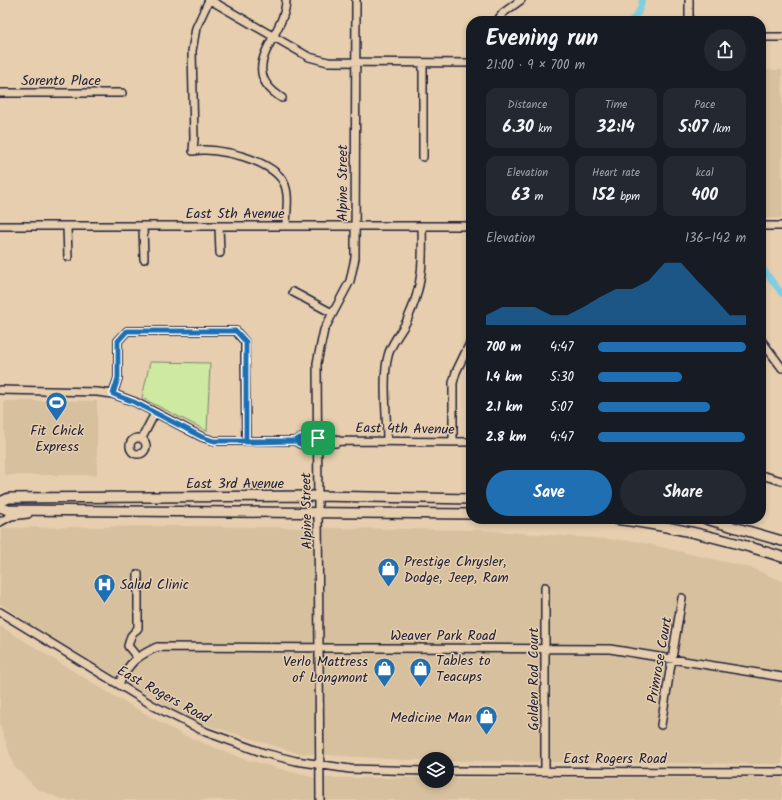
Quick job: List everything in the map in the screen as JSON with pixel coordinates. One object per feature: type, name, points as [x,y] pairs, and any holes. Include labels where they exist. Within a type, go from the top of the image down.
[{"type":"main road","name":"East 3rd Avenue","points":[[0,502],[9,498],[319,496],[466,499]]},
{"type":"main road","name":"East 3rd Avenue","points":[[0,508],[8,510],[57,511],[466,514]]},
{"type":"main road","points":[[652,524],[703,534],[782,557]]},
{"type":"main road","points":[[723,524],[782,541]]},
{"type":"street","points":[[286,226],[285,185],[280,176],[273,170],[263,164],[215,150],[203,149],[193,151],[192,52],[196,28],[209,0],[318,60],[356,63],[466,63]]},
{"type":"street","points":[[282,98],[272,92],[261,72],[264,55],[283,19],[286,0]]},
{"type":"street","name":"Alpine Street","points":[[320,800],[318,352],[324,330],[347,288],[352,274],[355,258],[356,0]]},
{"type":"street","points":[[501,16],[521,0]]},
{"type":"street","points":[[689,0],[689,16]]},
{"type":"street","points":[[766,37],[782,37]]},
{"type":"street","points":[[423,62],[423,157]]},
{"type":"street","name":"Sorento Place","points":[[0,93],[122,93]]},
{"type":"street","name":"East 5th Avenue","points":[[0,226],[466,226]]},
{"type":"street","points":[[67,226],[68,257]]},
{"type":"street","points":[[143,226],[144,259]]},
{"type":"street","points":[[219,226],[220,253]]},
{"type":"street","points":[[387,441],[386,366],[391,347],[407,321],[416,302],[423,266],[422,226]]},
{"type":"street","points":[[766,226],[782,226]]},
{"type":"street","points":[[293,292],[332,313]]},
{"type":"street","points":[[113,394],[118,378],[118,341],[127,331],[236,331],[246,342],[246,442]]},
{"type":"street","points":[[766,347],[782,368]]},
{"type":"street","points":[[453,442],[453,383],[456,372],[466,351]]},
{"type":"street","name":"East 4th Avenue","points":[[0,390],[97,392],[113,394],[134,402],[202,437],[214,441],[295,441],[300,444],[318,441],[336,443],[339,441],[466,442]]},
{"type":"street","points":[[142,438],[155,413]]},
{"type":"street","points":[[766,476],[782,481]]},
{"type":"street","points":[[0,522],[11,516],[45,514],[57,511]]},
{"type":"street","points":[[137,657],[128,646],[131,636],[138,628],[138,574]]},
{"type":"street","name":"Golden Rod Court","points":[[545,587],[545,770]]},
{"type":"street","name":"Primrose Court","points":[[661,725],[682,598]]},
{"type":"street","name":"East Rogers Road","points":[[0,612],[154,706],[206,732],[264,753],[320,765],[380,771],[418,771]]},
{"type":"street","name":"Weaver Park Road","points":[[119,684],[126,669],[137,657],[157,647],[546,647],[610,649],[782,676]]},
{"type":"street","name":"East Rogers Road","points":[[454,771],[545,770],[782,772]]},
{"type":"shaded area","points":[[766,70],[782,70],[782,218],[766,218]]},
{"type":"shaded area","points":[[4,401],[97,401],[97,475],[4,475]]},
{"type":"shaded area","points":[[177,526],[478,530],[635,541],[751,568],[782,581],[782,764],[454,761],[454,752],[418,752],[418,760],[404,760],[297,753],[191,720],[50,637],[0,604],[1,528]]},
{"type":"shaded area","points":[[0,626],[109,693],[183,735],[244,759],[316,778],[418,778],[418,788],[454,788],[454,778],[782,778],[782,800],[64,800],[37,789],[14,766],[0,725]]},
{"type":"green space","points":[[150,362],[210,363],[207,431],[142,398]]},
{"type":"waterway","points":[[636,16],[639,12],[642,0]]},
{"type":"waterway","points":[[766,273],[782,294]]},
{"type":"place","name":"Fit Chick Express","points":[[57,422]]},
{"type":"place","name":"Prestige Chrysler, Dodge, Jeep, Ram","points":[[388,588]]},
{"type":"place","name":"Salud Clinic","points":[[105,604]]},
{"type":"place","name":"Verlo Mattress of Longmont","points":[[384,688]]},
{"type":"place","name":"Tables to Teacups","points":[[420,688]]},
{"type":"place","name":"Medicine Man","points":[[487,736]]},
{"type":"route","points":[[318,438],[300,438],[295,441],[246,442],[218,442],[202,437],[134,402],[113,394],[118,378],[118,341],[127,331],[236,331],[246,342],[246,442],[295,441],[300,444],[318,444],[318,438]]}]
